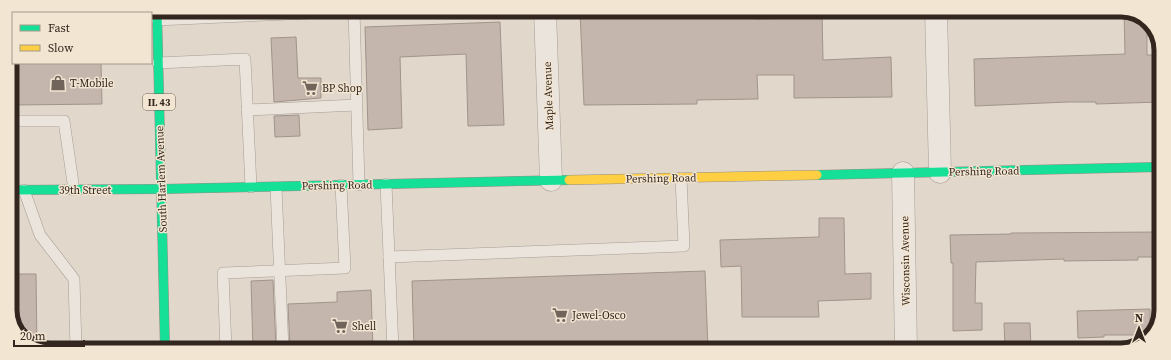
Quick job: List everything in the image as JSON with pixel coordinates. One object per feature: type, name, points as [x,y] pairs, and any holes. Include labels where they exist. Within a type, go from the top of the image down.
[{"type":"main road","name":"South Harlem Avenue","points":[[155,17],[158,63],[166,343]]},
{"type":"main road","name":"Pershing Road","points":[[161,189],[1154,167]]},
{"type":"main road","name":"39th Street","points":[[17,190],[161,189]]},
{"type":"street","name":"Maple Avenue","points":[[545,17],[551,180]]},
{"type":"street","points":[[936,17],[940,172]]},
{"type":"street","name":"Wisconsin Avenue","points":[[903,173],[906,343]]},
{"type":"lane","points":[[354,17],[359,185]]},
{"type":"lane","points":[[158,63],[245,59],[251,187]]},
{"type":"lane","points":[[247,110],[356,105]]},
{"type":"lane","points":[[17,121],[64,121],[74,190]]},
{"type":"lane","points":[[389,257],[684,246],[681,178]]},
{"type":"lane","points":[[386,184],[393,343]]},
{"type":"lane","points":[[226,343],[223,273],[345,268],[341,185]]},
{"type":"lane","points":[[276,187],[283,343]]},
{"type":"lane","points":[[24,190],[40,235],[74,279],[76,343]]},
{"type":"building","points":[[580,17],[755,17],[755,19],[822,17],[823,60],[891,57],[892,97],[794,98],[794,75],[757,75],[758,99],[697,100],[697,104],[584,105]]},
{"type":"building","points":[[1124,17],[1140,22],[1147,30],[1147,55],[1154,55],[1154,102],[1096,104],[1096,102],[1068,102],[975,106],[974,59],[1125,54]]},
{"type":"building","points":[[500,22],[504,125],[468,126],[466,54],[400,57],[402,128],[368,130],[365,27]]},
{"type":"building","points":[[296,37],[298,78],[321,78],[321,98],[274,102],[271,38]]},
{"type":"building","name":"T-Mobile","points":[[17,64],[101,64],[102,104],[17,105]]},
{"type":"building","points":[[299,115],[300,136],[275,137],[274,116]]},
{"type":"building","points":[[819,218],[844,218],[845,274],[871,273],[871,299],[818,301],[819,317],[742,317],[741,266],[721,267],[720,240],[819,237]]},
{"type":"building","points":[[1154,232],[1154,257],[1138,257],[1138,260],[1064,261],[1064,259],[976,262],[975,303],[982,303],[982,330],[953,331],[953,263],[951,263],[950,235]]},
{"type":"building","name":"Jewel-Osco","points":[[705,271],[708,343],[414,343],[412,281]]},
{"type":"building","points":[[17,274],[36,274],[37,341],[31,338],[19,323],[17,313]]},
{"type":"building","points":[[273,280],[276,343],[253,343],[251,281]]},
{"type":"building","name":"Shell","points":[[371,290],[373,343],[290,343],[288,304],[337,302],[337,292]]},
{"type":"building","points":[[1150,309],[1150,327],[1142,335],[1104,335],[1104,337],[1078,338],[1077,311]]},
{"type":"building","points":[[1004,323],[1030,323],[1031,343],[1005,343]]},
{"type":"traffic: fast","points":[[157,17],[165,343]]},
{"type":"traffic: fast","points":[[817,175],[1154,167]]},
{"type":"traffic: fast","points":[[17,190],[161,189],[569,180]]},
{"type":"traffic: slow","points":[[569,180],[817,175]]},
{"type":"place","name":"T-Mobile","points":[[58,83]]},
{"type":"place","name":"BP Shop","points":[[310,88]]},
{"type":"place","name":"Jewel-Osco","points":[[560,315]]},
{"type":"place","name":"Shell","points":[[340,326]]}]
